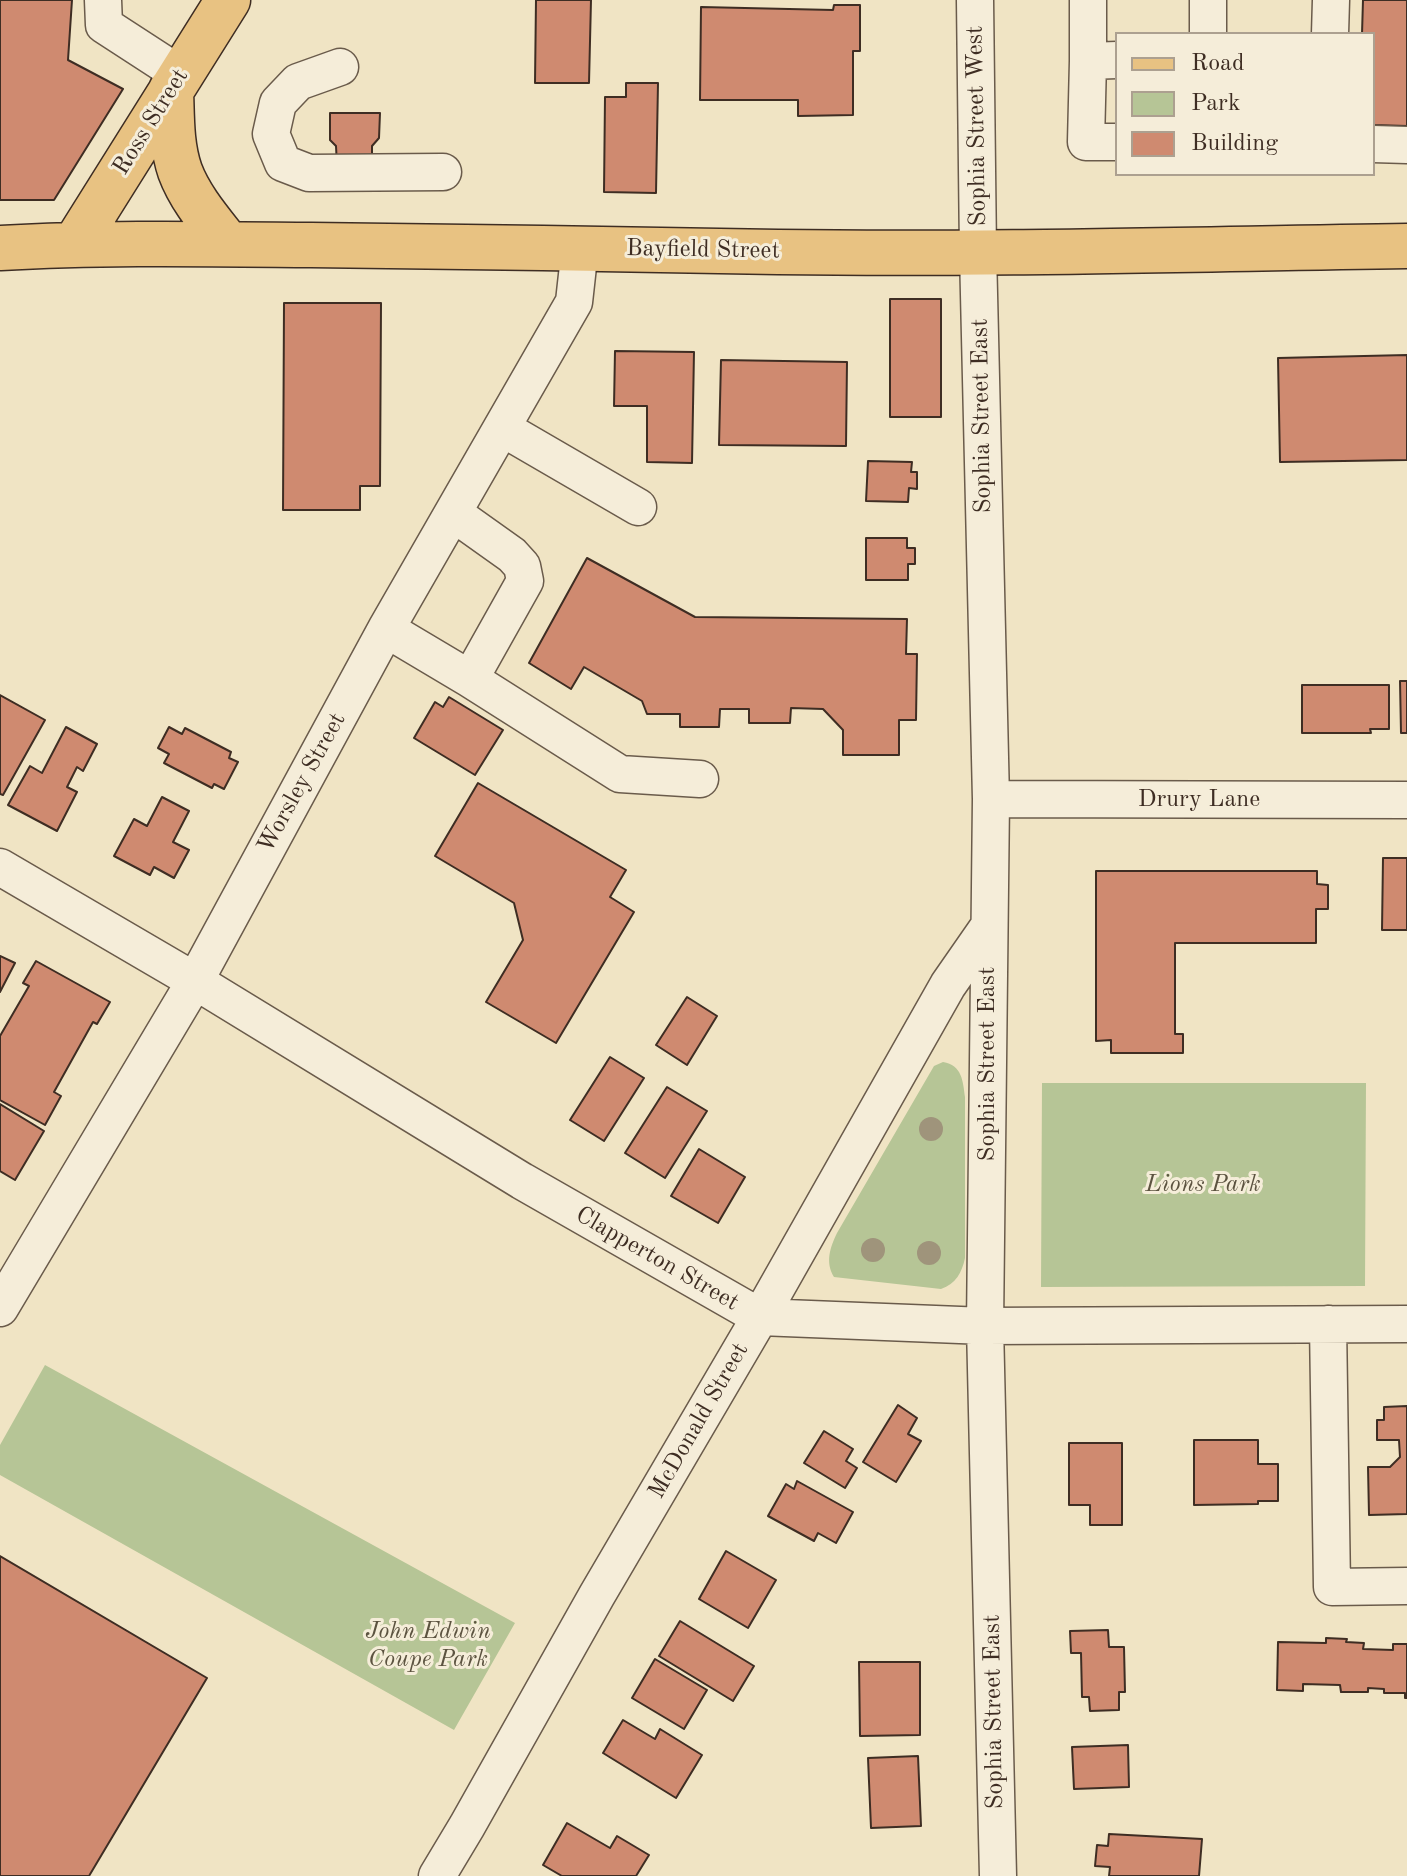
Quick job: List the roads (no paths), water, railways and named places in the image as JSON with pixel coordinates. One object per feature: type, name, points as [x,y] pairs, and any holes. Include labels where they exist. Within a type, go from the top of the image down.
[{"type":"main road","name":"Ross Street","points":[[75,244],[228,0]]},
{"type":"main road","points":[[176,82],[172,135],[180,171],[198,206],[228,244]]},
{"type":"main road","name":"Bayfield Street","points":[[0,248],[75,244],[228,244],[978,252],[1407,246]]},
{"type":"street","points":[[103,0],[104,25],[176,82]]},
{"type":"street","name":"Sophia Street West","points":[[975,0],[978,252]]},
{"type":"street","points":[[1088,0],[1102,61],[1086,142],[1115,142]]},
{"type":"street","points":[[1208,0],[1208,32]]},
{"type":"street","points":[[1330,32],[1331,0]]},
{"type":"street","points":[[340,67],[298,82],[278,103],[271,134],[283,163],[309,173],[443,172]]},
{"type":"street","points":[[1375,144],[1407,145]]},
{"type":"street","name":"Worsley Street","points":[[0,1308],[195,981],[386,629],[574,302],[580,248]]},
{"type":"street","name":"Sophia Street East","points":[[978,252],[991,799],[985,1326],[998,1876]]},
{"type":"street","points":[[502,428],[638,507]]},
{"type":"street","points":[[453,513],[512,555],[522,566],[525,581],[470,679]]},
{"type":"street","points":[[386,629],[620,774],[700,779]]},
{"type":"street","name":"Drury Lane","points":[[991,799],[1407,800]]},
{"type":"street","name":"Clapperton Street","points":[[0,867],[195,981],[522,1181],[760,1317],[985,1326],[1407,1324]]},
{"type":"street","name":"McDonald Street","points":[[437,1876],[948,985],[989,926]]},
{"type":"street","points":[[1328,1324],[1332,1587],[1407,1586]]},
{"type":"park label","name":"Lions Park","points":[[1203,1185]]},
{"type":"park label","name":"John Edwin Coupe Park","points":[[428,1646]]}]
